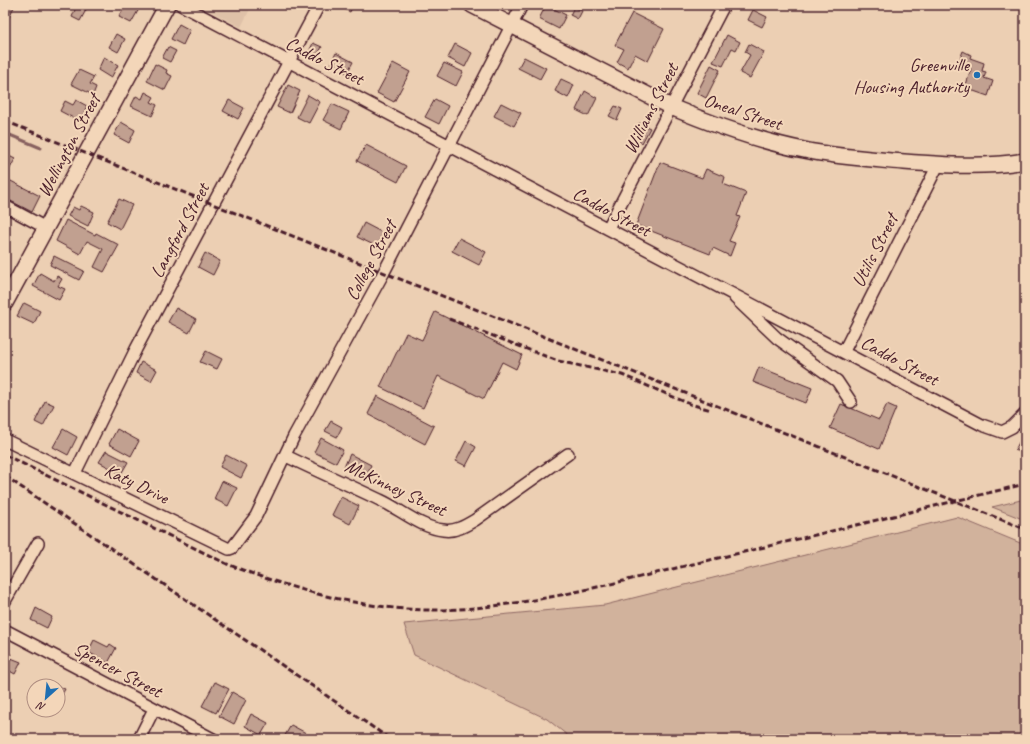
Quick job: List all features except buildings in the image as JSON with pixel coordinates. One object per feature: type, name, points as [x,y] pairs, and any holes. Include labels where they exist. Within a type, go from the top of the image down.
[{"type":"street","name":"Wellington Street","points":[[5,304],[167,5]]},
{"type":"street","name":"Caddo Street","points":[[181,5],[996,431],[1006,430],[1025,414]]},
{"type":"street","name":"Langford Street","points":[[75,473],[136,350],[319,5]]},
{"type":"street","name":"Oneal Street","points":[[472,5],[671,107],[739,133],[805,150],[858,158],[938,165],[973,166],[1025,161]]},
{"type":"street","name":"College Street","points":[[246,531],[256,516],[286,456],[294,436],[384,272],[522,5]]},
{"type":"street","name":"Williams Street","points":[[608,228],[724,5]]},
{"type":"street","name":"Utilis Street","points":[[844,351],[938,165]]},
{"type":"street","points":[[5,206],[46,228]]},
{"type":"street","points":[[726,289],[777,338],[837,381],[851,402]]},
{"type":"street","name":"Katy Drive","points":[[5,440],[228,549],[232,548],[246,531]]},
{"type":"street","name":"McKinney Street","points":[[286,456],[381,500],[425,524],[442,530],[451,531],[464,527],[475,520],[568,454]]},
{"type":"street","points":[[5,601],[38,543]]},
{"type":"street","name":"Spencer Street","points":[[5,630],[213,739]]},
{"type":"street","points":[[139,739],[154,709]]},
{"type":"shaded area","points":[[199,5],[252,5],[241,27]]},
{"type":"shaded area","points":[[1025,499],[1025,520],[992,507]]},
{"type":"shaded area","points":[[957,517],[1025,545],[1025,739],[572,739],[547,719],[414,655],[404,624],[605,605]]},
{"type":"waterway","points":[[5,133],[41,148]]},
{"type":"railway","points":[[5,121],[1025,529]]},
{"type":"railway","points":[[449,319],[558,361],[622,375],[690,404],[711,410]]},
{"type":"railway","points":[[5,455],[227,564],[252,573],[304,590],[358,603],[385,607],[439,610],[503,605],[567,594],[1025,484]]},
{"type":"railway","points":[[5,476],[390,739]]},
{"type":"place","name":"Greenville Housing Authority","points":[[977,75]]}]
